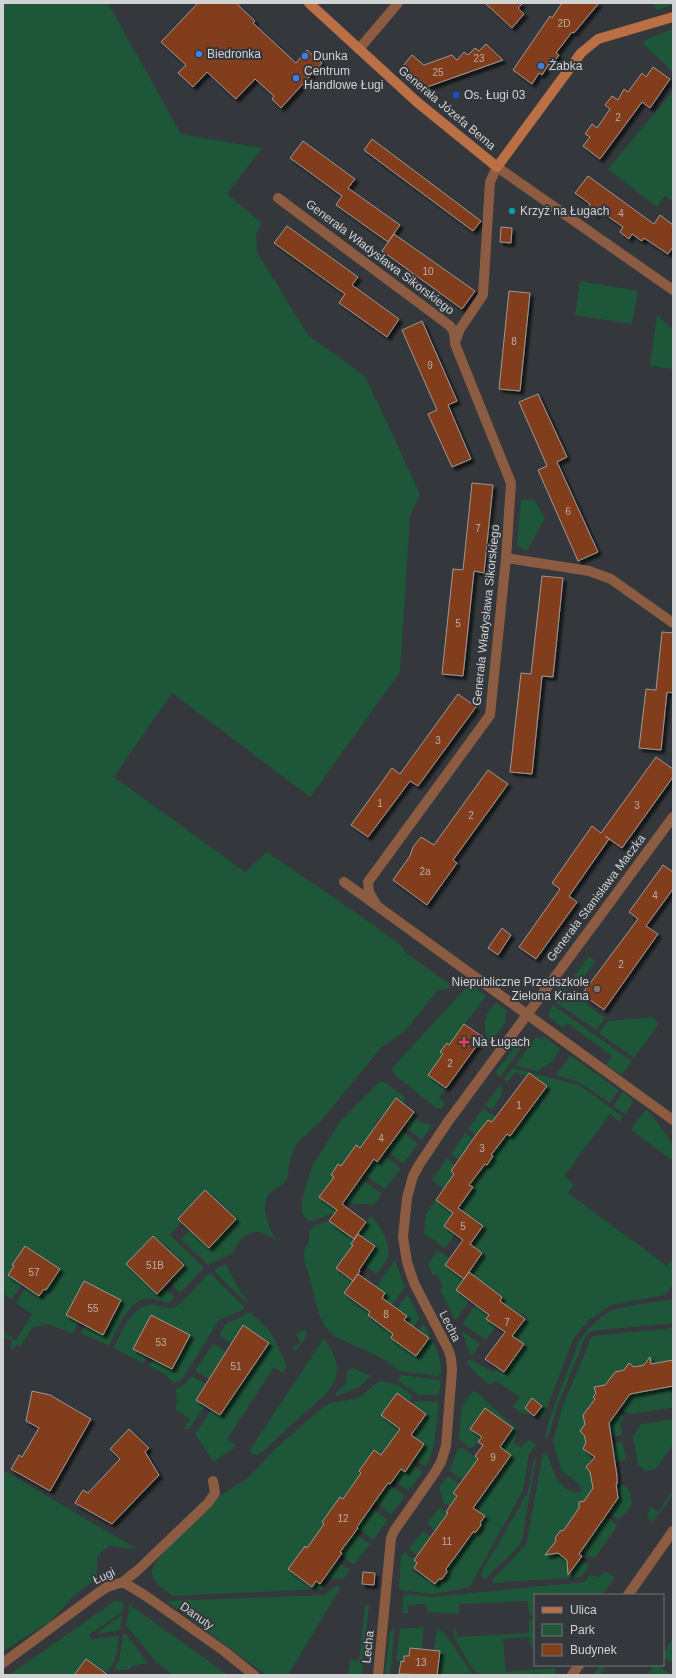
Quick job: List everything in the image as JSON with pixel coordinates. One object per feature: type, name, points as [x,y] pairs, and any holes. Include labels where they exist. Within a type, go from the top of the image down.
[{"type":"street","name":"Generała Józefa Bema","points":[[309,3],[434,117],[498,167],[673,290]]},
{"type":"street","points":[[359,49],[398,3]]},
{"type":"street","name":"Generała Józefa Bema","points":[[498,167],[581,53],[598,40],[673,17]]},
{"type":"street","name":"Generała Władysława Sikorskiego","points":[[455,344],[460,329],[483,295],[490,182],[498,167]]},
{"type":"street","name":"Generała Władysława Sikorskiego","points":[[278,198],[450,326],[454,332],[455,344],[511,483],[506,558],[490,716],[368,882],[369,892],[377,906]]},
{"type":"street","points":[[506,558],[589,571],[602,575],[673,623]]},
{"type":"street","name":"Generała Stanisława Maczka","points":[[527,1014],[673,817]]},
{"type":"street","name":"Generała Władysława Sikorskiego","points":[[344,882],[673,1120]]},
{"type":"street","name":"Lecha","points":[[378,1675],[391,1538],[394,1531],[434,1474],[444,1452],[452,1370],[448,1349],[419,1294],[407,1262],[403,1237],[408,1188],[419,1165],[443,1129],[527,1014]]},
{"type":"street","name":"Ługi","points":[[3,1663],[106,1587],[123,1582],[138,1570],[208,1503],[214,1493],[213,1481]]},
{"type":"street","points":[[629,1594],[673,1531]]},
{"type":"street","name":"Danuty","points":[[123,1582],[146,1596],[254,1675]]},
{"type":"street","points":[[572,1675],[578,1666]]},
{"type":"green space","points":[[3,3],[108,3],[181,134],[262,148],[227,194],[262,223],[256,234],[257,252],[308,335],[365,376],[420,494],[410,516],[400,672],[310,797],[172,693],[114,777],[245,872],[267,852],[375,926],[399,944],[407,954],[451,986],[447,989],[438,990],[407,1029],[381,1048],[320,1122],[297,1143],[290,1159],[287,1180],[269,1194],[266,1199],[266,1217],[276,1240],[263,1233],[251,1233],[241,1240],[233,1253],[208,1265],[181,1239],[190,1230],[209,1248],[236,1219],[205,1191],[170,1235],[204,1268],[180,1293],[168,1282],[184,1265],[154,1236],[126,1264],[163,1287],[175,1297],[168,1303],[147,1298],[134,1304],[115,1333],[109,1346],[81,1333],[85,1325],[84,1281],[66,1315],[79,1322],[73,1333],[46,1324],[32,1328],[20,1347],[17,1344],[13,1350],[10,1349],[12,1340],[3,1337],[3,1332],[16,1340],[32,1314],[16,1303],[26,1287],[39,1296],[44,1289],[46,1290],[60,1269],[25,1246],[12,1265],[14,1266],[8,1275],[22,1285],[12,1299],[3,1294]]},
{"type":"green space","points":[[651,3],[673,3],[673,5],[657,10]]},
{"type":"green space","points":[[673,29],[673,72],[642,43],[651,37]]},
{"type":"green space","points":[[673,91],[673,202],[665,196],[657,207],[608,169]]},
{"type":"green space","points":[[580,281],[638,291],[632,324],[575,315]]},
{"type":"green space","points":[[657,315],[673,330],[673,369],[650,366]]},
{"type":"green space","points":[[534,499],[545,518],[526,552],[517,545],[521,500]]},
{"type":"green space","points":[[589,956],[595,961],[579,984],[572,979]]},
{"type":"green space","points":[[475,987],[486,996],[449,1045],[447,1044],[440,1052],[443,1054],[428,1074],[446,1088],[439,1098],[445,1103],[441,1109],[435,1107],[394,1074],[391,1069],[466,988],[472,991]]},
{"type":"green space","points":[[565,988],[605,1018],[596,1030],[557,1003],[556,1001]]},
{"type":"green space","points":[[497,1003],[508,1012],[505,1014],[505,1023],[489,1043],[485,1032],[486,1016],[492,1006]]},
{"type":"green space","points":[[553,1005],[630,1060],[631,1062],[622,1075],[606,1065],[612,1056],[567,1023],[563,1028],[549,1017],[550,1010]]},
{"type":"green space","points":[[654,1017],[658,1025],[634,1058],[599,1033],[608,1021]]},
{"type":"green space","points":[[523,1036],[529,1037],[500,1077],[495,1073]]},
{"type":"green space","points":[[544,1036],[560,1050],[552,1062],[537,1071],[515,1066],[535,1038],[538,1037],[541,1040]]},
{"type":"green space","points":[[571,1056],[619,1090],[610,1103],[579,1082],[556,1075]]},
{"type":"green space","points":[[512,1068],[579,1085],[622,1116],[620,1122],[610,1114],[564,1176],[574,1184],[568,1193],[667,1266],[673,1259],[673,1285],[665,1295],[611,1305],[589,1320],[573,1339],[544,1416],[540,1416],[538,1418],[523,1414],[513,1407],[520,1397],[496,1381],[489,1385],[467,1364],[468,1360],[473,1361],[493,1372],[498,1368],[506,1373],[510,1368],[508,1366],[524,1345],[512,1336],[527,1317],[522,1313],[520,1315],[500,1301],[502,1297],[469,1272],[482,1253],[470,1244],[483,1227],[462,1211],[463,1209],[459,1206],[472,1187],[469,1185],[485,1164],[487,1165],[493,1156],[491,1155],[507,1134],[510,1136],[526,1116],[527,1117],[533,1108],[532,1107],[547,1087],[529,1073],[526,1076],[523,1074],[521,1076],[516,1072],[507,1082],[504,1079]]},
{"type":"green space","points":[[380,1081],[389,1085],[405,1097],[404,1104],[381,1119],[379,1118],[360,1148],[355,1145],[341,1166],[338,1164],[331,1174],[334,1177],[319,1197],[337,1210],[335,1213],[308,1221],[302,1212],[302,1199],[312,1166],[341,1121]]},
{"type":"green space","points":[[500,1085],[502,1092],[501,1095],[491,1110],[485,1105]]},
{"type":"green space","points":[[623,1092],[633,1100],[625,1114],[613,1106]]},
{"type":"green space","points":[[483,1109],[496,1117],[492,1122],[488,1120],[476,1135],[468,1129]]},
{"type":"green space","points":[[646,1109],[669,1137],[668,1139],[673,1143],[673,1161],[631,1130]]},
{"type":"green space","points":[[414,1112],[419,1121],[432,1125],[422,1140],[404,1126]]},
{"type":"green space","points":[[401,1130],[418,1144],[403,1164],[386,1150]]},
{"type":"green space","points":[[465,1133],[474,1140],[459,1160],[451,1154]]},
{"type":"green space","points":[[383,1154],[401,1169],[385,1189],[363,1174],[374,1159],[377,1162]]},
{"type":"green space","points":[[447,1158],[455,1165],[451,1171],[454,1174],[444,1189],[432,1180]]},
{"type":"green space","points":[[361,1178],[382,1194],[374,1205],[349,1203],[345,1199]]},
{"type":"green space","points":[[436,1200],[453,1213],[455,1234],[445,1248],[424,1233],[426,1214]]},
{"type":"green space","points":[[371,1216],[384,1234],[388,1246],[388,1256],[386,1261],[376,1274],[363,1264],[375,1246],[358,1233]]},
{"type":"green space","points":[[329,1221],[354,1239],[351,1244],[353,1245],[336,1268],[353,1281],[344,1293],[370,1312],[368,1315],[393,1334],[391,1338],[416,1356],[429,1338],[418,1330],[424,1324],[438,1352],[442,1373],[437,1376],[399,1371],[385,1360],[335,1337],[324,1325],[319,1314],[304,1257],[304,1250],[309,1242],[309,1231],[316,1225]]},
{"type":"green space","points":[[438,1250],[449,1258],[445,1265],[464,1279],[456,1290],[466,1298],[471,1298],[455,1320],[440,1290],[442,1286],[437,1274],[433,1275],[428,1264]]},
{"type":"green space","points":[[395,1260],[405,1287],[392,1305],[382,1298],[376,1287]]},
{"type":"green space","points":[[226,1264],[242,1295],[244,1294],[249,1305],[215,1272],[215,1269]]},
{"type":"green space","points":[[208,1274],[211,1274],[244,1307],[243,1310],[219,1320],[182,1380],[174,1383],[165,1374],[149,1366],[153,1359],[172,1369],[189,1335],[151,1315],[133,1349],[147,1356],[143,1363],[115,1349],[114,1347],[124,1327],[134,1313],[140,1308],[147,1305],[167,1308],[175,1307],[187,1297]]},
{"type":"green space","points":[[406,1296],[409,1297],[420,1318],[414,1327],[404,1320],[407,1316],[397,1309]]},
{"type":"green space","points":[[673,1300],[673,1323],[592,1331],[586,1335],[556,1410],[548,1438],[545,1438],[549,1420],[579,1341],[589,1328],[597,1320],[616,1309]]},
{"type":"green space","points":[[477,1302],[489,1315],[486,1319],[496,1326],[486,1340],[463,1324]]},
{"type":"green space","points":[[250,1312],[270,1331],[286,1363],[286,1367],[283,1373],[274,1367],[227,1439],[235,1445],[233,1449],[214,1461],[195,1434],[211,1410],[220,1415],[269,1343],[243,1325],[231,1344],[219,1334],[226,1324]]},
{"type":"green space","points":[[673,1328],[673,1358],[652,1367],[650,1361],[646,1362],[644,1365],[634,1367],[628,1365],[625,1370],[615,1372],[603,1388],[595,1390],[595,1399],[585,1426],[581,1429],[592,1463],[590,1472],[595,1487],[584,1501],[579,1504],[579,1508],[564,1530],[560,1531],[555,1538],[556,1541],[551,1552],[554,1554],[558,1553],[567,1560],[567,1563],[571,1567],[575,1566],[580,1558],[589,1565],[581,1577],[493,1583],[492,1580],[526,1545],[543,1454],[547,1453],[554,1473],[561,1484],[572,1491],[579,1493],[582,1491],[579,1484],[562,1471],[553,1443],[562,1408],[592,1336]]},
{"type":"green space","points":[[306,1329],[306,1335],[302,1343],[296,1350],[293,1350],[292,1348],[301,1343],[296,1334]]},
{"type":"green space","points":[[461,1330],[480,1344],[473,1355],[470,1354]]},
{"type":"green space","points":[[324,1338],[332,1352],[337,1366],[336,1377],[329,1390],[262,1452],[257,1455],[252,1454],[250,1450]]},
{"type":"green space","points":[[213,1344],[227,1352],[209,1379],[197,1372],[196,1369]]},
{"type":"green space","points":[[353,1368],[371,1376],[358,1388],[336,1396],[336,1393],[347,1382],[346,1376],[349,1369]]},
{"type":"green space","points":[[401,1375],[441,1380],[439,1395],[419,1395],[398,1381]]},
{"type":"green space","points":[[192,1376],[206,1384],[196,1400],[205,1406],[188,1430],[184,1428],[190,1419],[175,1409],[177,1402],[176,1389],[184,1385]]},
{"type":"green space","points":[[379,1381],[398,1385],[413,1396],[409,1401],[397,1393],[381,1415],[400,1429],[381,1455],[374,1450],[359,1471],[361,1473],[307,1548],[304,1546],[288,1569],[312,1587],[316,1581],[325,1587],[323,1589],[173,1596],[157,1584],[152,1573],[157,1560],[181,1534],[208,1510],[216,1499],[249,1477],[276,1448],[323,1407],[334,1402],[357,1398]]},
{"type":"green space","points":[[670,1387],[673,1407],[671,1408],[629,1414],[620,1408],[630,1394]]},
{"type":"green space","points":[[473,1391],[515,1427],[517,1434],[514,1443],[521,1448],[528,1440],[530,1440],[536,1445],[529,1454],[523,1490],[470,1587],[433,1594],[400,1590],[401,1556],[405,1552],[417,1563],[412,1570],[424,1578],[426,1577],[435,1584],[439,1579],[443,1579],[447,1572],[446,1569],[455,1558],[453,1555],[459,1552],[462,1543],[466,1542],[473,1532],[476,1531],[481,1525],[480,1523],[485,1516],[473,1508],[511,1455],[470,1429],[482,1437],[474,1447],[470,1448],[459,1439],[462,1406]]},
{"type":"green space","points":[[415,1401],[439,1402],[434,1445],[426,1467],[414,1459],[424,1444],[411,1435],[426,1414],[413,1404]]},
{"type":"green space","points":[[617,1411],[624,1417],[620,1423],[622,1435],[611,1437],[609,1423]]},
{"type":"green space","points":[[673,1419],[673,1445],[656,1469],[646,1471],[638,1465],[633,1436],[641,1424]]},
{"type":"green space","points":[[622,1442],[626,1460],[615,1462],[612,1444]]},
{"type":"green space","points":[[462,1447],[478,1459],[463,1480],[450,1471],[458,1449]]},
{"type":"green space","points":[[534,1459],[536,1459],[522,1539],[519,1546],[485,1579],[481,1573],[528,1492]]},
{"type":"green space","points":[[411,1463],[423,1472],[408,1491],[393,1480],[397,1466],[405,1471]]},
{"type":"green space","points":[[3,1470],[137,1549],[109,1546],[97,1556],[97,1578],[72,1598],[50,1622],[3,1651]]},
{"type":"green space","points":[[448,1476],[460,1484],[461,1499],[454,1510],[443,1502],[439,1487]]},
{"type":"green space","points":[[385,1481],[405,1496],[391,1515],[374,1501]]},
{"type":"green space","points":[[624,1485],[630,1492],[632,1504],[621,1519],[617,1519],[609,1512],[618,1498],[616,1486]]},
{"type":"green space","points":[[673,1490],[673,1494],[652,1523],[647,1516],[651,1507],[658,1512]]},
{"type":"green space","points":[[371,1507],[388,1520],[373,1540],[355,1526]]},
{"type":"green space","points":[[440,1508],[450,1515],[447,1520],[444,1518],[436,1532],[427,1524]]},
{"type":"green space","points":[[606,1516],[617,1526],[594,1559],[581,1551]]},
{"type":"green space","points":[[423,1531],[432,1538],[420,1558],[409,1548]]},
{"type":"green space","points":[[351,1532],[370,1544],[354,1565],[342,1557],[344,1555],[340,1552],[349,1539]]},
{"type":"green space","points":[[335,1560],[350,1570],[344,1578],[324,1579]]},
{"type":"green space","points":[[605,1571],[614,1577],[603,1594],[534,1594],[533,1615],[529,1615],[528,1601],[459,1604],[459,1614],[427,1612],[426,1604],[408,1605],[408,1614],[402,1613],[404,1594],[431,1597],[584,1582],[590,1575],[599,1577]]},
{"type":"green space","points":[[335,1587],[341,1587],[288,1675],[266,1675],[166,1601],[324,1595]]},
{"type":"green space","points":[[115,1601],[123,1603],[123,1611],[89,1635],[91,1639],[119,1636],[114,1661],[109,1670],[105,1673],[86,1659],[74,1675],[9,1675]]},
{"type":"green space","points":[[130,1605],[228,1675],[173,1675],[157,1663],[126,1625]]},
{"type":"green space","points":[[365,1605],[369,1605],[362,1675],[348,1675],[350,1660],[359,1661]]},
{"type":"green space","points":[[123,1614],[120,1630],[97,1634],[97,1633]]},
{"type":"green space","points":[[533,1619],[534,1645],[532,1647],[530,1647],[529,1637],[503,1639],[506,1672],[555,1668],[555,1675],[532,1673],[532,1675],[483,1675],[475,1672],[455,1640],[454,1632],[456,1625],[457,1637],[529,1633],[529,1620]]},
{"type":"green space","points":[[395,1627],[390,1675],[385,1675],[390,1632]]},
{"type":"green space","points":[[424,1627],[422,1649],[410,1648],[409,1656],[404,1656],[404,1662],[396,1661],[400,1629]]},
{"type":"green space","points":[[437,1628],[446,1635],[473,1675],[437,1675],[440,1652],[434,1651]]},
{"type":"green space","points":[[125,1633],[148,1663],[133,1666],[129,1670],[114,1670],[119,1660],[123,1635]]},
{"type":"green space","points":[[673,1638],[673,1664],[664,1658],[664,1651]]},
{"type":"green space","points":[[599,1666],[606,1666],[600,1675],[593,1675]]},
{"type":"green space","points":[[653,1666],[659,1666],[672,1675],[647,1675]]},
{"type":"building","points":[[198,3],[236,3],[255,21],[253,23],[296,63],[307,50],[322,63],[281,108],[272,99],[274,96],[255,79],[236,99],[207,72],[193,87],[178,73],[186,65],[161,42]]},
{"type":"building","points":[[485,3],[523,3],[518,8],[524,14],[512,28]]},
{"type":"building","points":[[562,3],[599,3],[574,33],[572,32],[556,53],[559,55],[551,66],[549,64],[542,75],[539,73],[532,84],[513,70],[550,16],[552,18]]},
{"type":"building","points":[[486,44],[503,60],[427,87],[403,66],[412,55],[424,65],[452,55],[457,60],[464,52],[468,55],[475,48],[479,51]]},
{"type":"building","points":[[653,67],[670,79],[650,108],[642,102],[600,159],[583,146],[590,137],[585,134],[592,124],[597,128],[610,109],[605,105],[612,96],[618,100],[624,89],[628,92],[642,73],[646,77]]},
{"type":"building","points":[[372,139],[481,221],[473,231],[364,150]]},
{"type":"building","points":[[303,141],[355,179],[348,188],[400,225],[388,242],[336,205],[342,196],[290,158]]},
{"type":"building","points":[[588,176],[654,224],[660,215],[673,225],[673,247],[668,254],[644,238],[642,241],[632,234],[629,239],[620,232],[623,227],[599,210],[596,215],[587,209],[590,204],[575,193]]},
{"type":"building","points":[[287,226],[358,277],[352,285],[399,319],[387,337],[339,303],[345,294],[274,243]]},
{"type":"building","points":[[501,227],[512,228],[511,243],[500,242]]},
{"type":"building","points":[[394,234],[475,291],[462,309],[382,251]]},
{"type":"building","points":[[509,291],[530,293],[520,391],[499,389]]},
{"type":"building","points":[[422,321],[457,401],[448,405],[471,459],[452,467],[428,414],[437,410],[402,330]]},
{"type":"building","points":[[538,394],[567,457],[557,462],[598,552],[578,561],[538,470],[547,466],[519,402]]},
{"type":"building","points":[[472,483],[493,485],[484,573],[474,571],[463,676],[442,674],[453,569],[463,570]]},
{"type":"building","points":[[542,576],[563,578],[553,677],[542,676],[532,774],[510,772],[521,673],[531,674]]},
{"type":"building","points":[[662,632],[673,633],[673,693],[667,692],[661,750],[639,748],[646,689],[656,690]]},
{"type":"building","points":[[458,694],[476,707],[418,786],[410,781],[368,837],[351,825],[392,768],[400,774]]},
{"type":"building","points":[[656,757],[673,769],[673,777],[622,848],[605,836],[609,839],[569,896],[577,902],[536,959],[519,947],[560,889],[552,883],[592,826],[601,833]]},
{"type":"building","points":[[488,770],[508,784],[453,860],[457,863],[427,905],[393,880],[410,856],[413,847],[421,837],[434,845]]},
{"type":"building","points":[[663,865],[673,872],[673,889],[646,926],[658,934],[604,1010],[582,994],[638,919],[629,912]]},
{"type":"building","points":[[502,928],[511,935],[498,955],[488,948]]},
{"type":"building","points":[[464,1024],[483,1037],[446,1088],[428,1075],[443,1054],[440,1052],[447,1043],[449,1045]]},
{"type":"building","points":[[529,1073],[547,1086],[510,1136],[507,1134],[491,1155],[493,1156],[487,1165],[485,1164],[469,1185],[473,1187],[458,1208],[483,1226],[470,1244],[482,1253],[464,1279],[445,1265],[463,1240],[444,1226],[453,1213],[436,1200],[454,1174],[451,1171],[476,1135],[488,1120],[492,1122]]},
{"type":"building","points":[[396,1098],[414,1112],[377,1162],[374,1159],[342,1204],[366,1222],[354,1239],[329,1221],[337,1210],[319,1197],[334,1177],[331,1175],[338,1164],[341,1166],[356,1145],[360,1148]]},
{"type":"building","points":[[205,1190],[236,1219],[209,1248],[178,1219]]},
{"type":"building","points":[[358,1234],[375,1246],[353,1281],[336,1268],[353,1245],[351,1244]]},
{"type":"building","points":[[153,1236],[184,1265],[157,1294],[126,1264]]},
{"type":"building","points":[[25,1246],[60,1269],[46,1290],[44,1289],[39,1296],[8,1275],[14,1266],[12,1265]]},
{"type":"building","points":[[469,1272],[502,1297],[500,1301],[525,1319],[512,1336],[524,1344],[504,1372],[485,1359],[505,1332],[486,1319],[489,1315],[456,1290]]},
{"type":"building","points":[[358,1274],[385,1293],[382,1298],[407,1316],[404,1320],[429,1338],[416,1356],[391,1338],[393,1334],[368,1315],[370,1312],[344,1293]]},
{"type":"building","points":[[84,1281],[121,1300],[103,1335],[66,1315]]},
{"type":"building","points":[[151,1315],[190,1335],[172,1369],[133,1349]]},
{"type":"building","points":[[243,1325],[269,1343],[220,1415],[196,1400]]},
{"type":"building","points":[[650,1357],[651,1364],[673,1360],[673,1386],[630,1394],[609,1423],[617,1476],[616,1484],[618,1498],[579,1554],[582,1556],[568,1575],[567,1560],[558,1553],[545,1555],[556,1541],[555,1538],[560,1531],[564,1530],[579,1508],[579,1502],[584,1501],[593,1488],[590,1472],[586,1467],[595,1457],[583,1449],[586,1442],[584,1435],[580,1431],[585,1424],[583,1415],[595,1399],[593,1397],[596,1393],[594,1387],[605,1385],[615,1372],[624,1370],[629,1363],[634,1367],[644,1365]]},
{"type":"building","points":[[32,1391],[50,1395],[91,1419],[50,1491],[11,1469],[19,1455],[22,1457],[39,1428],[26,1421]]},
{"type":"building","points":[[397,1393],[426,1414],[411,1435],[424,1444],[405,1472],[401,1469],[390,1484],[388,1483],[340,1552],[342,1553],[320,1584],[316,1581],[312,1587],[288,1569],[305,1546],[307,1548],[324,1524],[322,1522],[340,1497],[343,1499],[361,1473],[359,1471],[374,1450],[381,1455],[400,1429],[381,1415]]},
{"type":"building","points":[[532,1398],[542,1406],[534,1416],[525,1408]]},
{"type":"building","points":[[485,1408],[513,1428],[500,1447],[511,1455],[473,1508],[485,1516],[480,1523],[481,1525],[476,1532],[473,1532],[446,1569],[447,1572],[442,1579],[439,1579],[435,1584],[414,1568],[417,1563],[414,1560],[448,1513],[446,1512],[457,1496],[453,1493],[478,1459],[475,1456],[483,1445],[478,1442],[482,1437],[470,1429]]},
{"type":"building","points":[[129,1429],[149,1448],[145,1452],[159,1475],[112,1524],[75,1503],[83,1490],[88,1493],[120,1459],[110,1449]]},
{"type":"building","points":[[363,1572],[375,1573],[374,1585],[362,1584]]},
{"type":"building","points":[[410,1648],[440,1651],[437,1675],[399,1674],[401,1661],[404,1662],[404,1656],[409,1656]]},
{"type":"building","points":[[86,1659],[108,1675],[74,1675]]},
{"type":"place","name":"Biedronka","points":[[199,54]]},
{"type":"place","name":"Dunka","points":[[305,56]]},
{"type":"place","name":"Żabka","points":[[541,66]]},
{"type":"place","name":"Centrum Handlowe Ługi","points":[[296,78]]},
{"type":"place","name":"Os. Ługi 03","points":[[456,95]]},
{"type":"place","name":"Krzyż na Ługach","points":[[512,211]]},
{"type":"place","name":"Niepubliczne Przedszkole Zielona Kraina","points":[[597,989]]},
{"type":"place","name":"Na Ługach","points":[[464,1042]]}]
